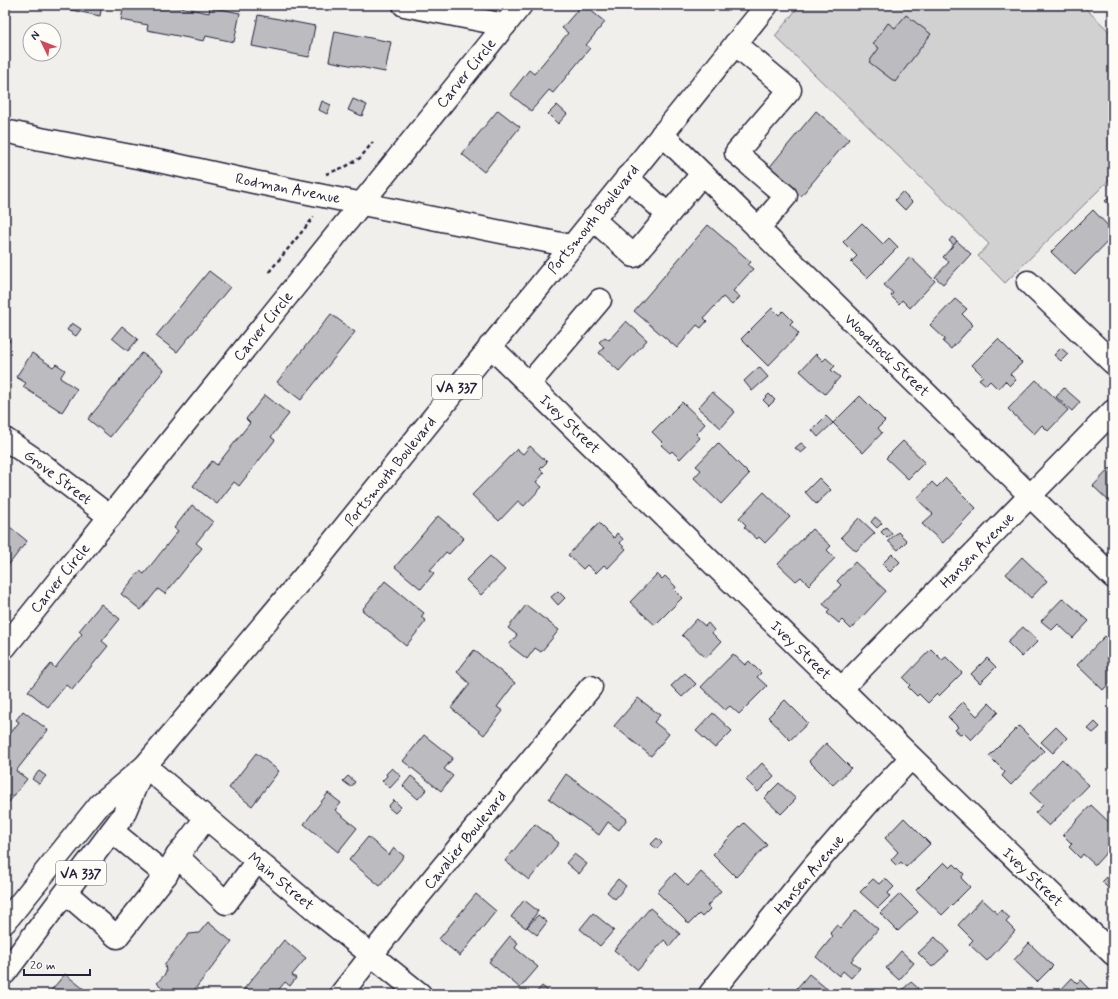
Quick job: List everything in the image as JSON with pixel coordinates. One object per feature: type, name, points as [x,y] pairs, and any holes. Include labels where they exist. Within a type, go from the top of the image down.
[{"type":"street","points":[[404,5],[505,24]]},
{"type":"street","name":"Carver Circle","points":[[5,647],[521,5]]},
{"type":"street","name":"Portsmouth Boulevard","points":[[6,920],[100,804],[144,766],[322,555],[767,5]]},
{"type":"street","points":[[735,44],[790,90],[736,153],[786,196],[758,229]]},
{"type":"street","name":"Rodman Avenue","points":[[5,130],[41,139],[163,162],[254,182],[571,246]]},
{"type":"street","name":"Woodstock Street","points":[[662,134],[1113,576]]},
{"type":"street","points":[[593,219],[634,256],[702,174]]},
{"type":"street","points":[[627,177],[668,215]]},
{"type":"street","points":[[1028,282],[1113,363]]},
{"type":"street","points":[[528,384],[600,300]]},
{"type":"street","name":"Ivey Street","points":[[490,346],[1113,954]]},
{"type":"street","name":"Hansen Avenue","points":[[841,689],[1113,411]]},
{"type":"street","name":"Grove Street","points":[[5,439],[39,462],[110,516]]},
{"type":"street","name":"Cavalier Boulevard","points":[[341,994],[408,909],[591,687]]},
{"type":"street","name":"Hansen Avenue","points":[[710,994],[814,866],[872,799],[911,758]]},
{"type":"street","name":"Portsmouth Boulevard","points":[[5,973],[123,816],[144,766]]},
{"type":"street","name":"Main Street","points":[[144,766],[257,861],[420,994]]},
{"type":"street","points":[[66,893],[117,937],[166,875],[177,856],[206,818]]},
{"type":"street","points":[[112,831],[166,875]]},
{"type":"street","points":[[177,856],[226,903],[257,861]]},
{"type":"path","points":[[325,178],[326,174],[345,167],[360,158],[373,142]]},
{"type":"path","points":[[269,272],[318,211]]},
{"type":"shaded area","points":[[800,5],[1082,5],[1113,35],[1113,176],[1005,283],[978,256],[989,244],[775,36]]},
{"type":"building","points":[[47,5],[102,5],[100,16]]},
{"type":"building","points":[[124,5],[170,5],[209,13],[210,7],[240,13],[234,42],[206,36],[204,41],[147,30],[148,25],[121,20]]},
{"type":"building","points":[[582,5],[605,22],[586,45],[590,48],[553,93],[549,90],[531,111],[510,94],[529,70],[534,74],[568,33],[562,28]]},
{"type":"building","points":[[610,5],[618,5],[615,9]]},
{"type":"building","points":[[258,15],[315,26],[309,57],[252,46]]},
{"type":"building","points":[[906,15],[931,34],[895,82],[869,62],[879,48],[873,44],[888,23],[895,28]]},
{"type":"building","points":[[335,31],[391,42],[385,72],[329,61]]},
{"type":"building","points":[[353,99],[367,105],[362,116],[348,110]]},
{"type":"building","points":[[322,101],[331,105],[327,114],[319,110]]},
{"type":"building","points":[[557,105],[567,114],[558,124],[548,114]]},
{"type":"building","points":[[498,110],[520,127],[484,172],[462,154]]},
{"type":"building","points":[[816,111],[849,139],[801,196],[768,169]]},
{"type":"building","points":[[902,192],[912,202],[905,210],[895,200]]},
{"type":"building","points":[[1113,194],[1113,209],[1105,201]]},
{"type":"building","points":[[1093,210],[1113,231],[1113,236],[1075,275],[1051,252]]},
{"type":"building","points":[[862,223],[883,244],[889,238],[898,247],[867,278],[851,262],[857,256],[843,242]]},
{"type":"building","points":[[708,225],[751,262],[748,265],[753,269],[733,291],[740,297],[732,305],[723,297],[704,318],[707,321],[701,328],[697,325],[677,348],[634,311]]},
{"type":"building","points":[[952,237],[957,241],[954,245],[949,241]]},
{"type":"building","points":[[957,241],[971,254],[943,284],[935,277],[949,262],[943,257]]},
{"type":"building","points":[[910,257],[935,281],[910,308],[902,300],[899,304],[891,296],[893,293],[884,285]]},
{"type":"building","points":[[209,271],[230,287],[177,352],[156,336]]},
{"type":"building","points":[[955,299],[967,309],[962,314],[973,325],[951,349],[943,342],[945,339],[930,325]]},
{"type":"building","points":[[772,308],[779,315],[783,311],[793,321],[790,324],[799,334],[768,366],[741,339]]},
{"type":"building","points":[[331,314],[355,332],[301,400],[277,382]]},
{"type":"building","points":[[626,321],[647,340],[619,371],[599,353],[604,347],[599,342],[605,337],[609,340]]},
{"type":"building","points":[[72,323],[81,329],[76,336],[67,330]]},
{"type":"building","points":[[122,326],[138,339],[128,351],[112,338]]},
{"type":"building","points":[[5,338],[10,340],[5,349]]},
{"type":"building","points":[[998,339],[1022,363],[1010,374],[1016,380],[1010,386],[1005,381],[998,389],[990,381],[986,385],[979,379],[983,376],[972,365]]},
{"type":"building","points":[[1061,348],[1068,354],[1061,361],[1054,355]]},
{"type":"building","points":[[32,353],[53,367],[56,364],[65,370],[60,378],[77,389],[62,412],[23,387],[26,383],[16,377]]},
{"type":"building","points":[[142,353],[164,370],[110,437],[88,419]]},
{"type":"building","points":[[816,354],[823,361],[826,358],[835,366],[831,370],[840,377],[825,394],[800,371]]},
{"type":"building","points":[[759,367],[768,377],[752,391],[744,381]]},
{"type":"building","points":[[1036,380],[1068,410],[1048,431],[1042,425],[1034,434],[1008,409]]},
{"type":"building","points":[[1064,388],[1080,402],[1072,411],[1056,397]]},
{"type":"building","points":[[712,392],[735,412],[721,428],[698,408]]},
{"type":"building","points":[[769,394],[775,400],[769,406],[763,400]]},
{"type":"building","points":[[265,395],[289,414],[271,437],[275,440],[239,486],[234,482],[217,504],[193,486],[212,461],[217,465],[250,423],[246,419]]},
{"type":"building","points":[[860,396],[885,421],[878,428],[882,433],[863,453],[833,423]]},
{"type":"building","points":[[682,402],[705,424],[696,434],[700,438],[680,459],[672,451],[670,453],[661,445],[663,443],[652,432]]},
{"type":"building","points":[[826,416],[833,423],[818,437],[812,430]]},
{"type":"building","points":[[903,441],[925,462],[908,479],[886,458]]},
{"type":"building","points":[[718,443],[749,474],[721,504],[694,478],[701,470],[696,466]]},
{"type":"building","points":[[801,443],[807,448],[801,453],[795,448]]},
{"type":"building","points":[[530,446],[547,462],[540,469],[544,473],[536,482],[542,487],[524,506],[518,501],[499,521],[472,495],[517,449],[523,454]]},
{"type":"building","points":[[1110,468],[1113,471],[1113,505],[1093,486]]},
{"type":"building","points":[[819,478],[831,490],[816,504],[805,492]]},
{"type":"building","points":[[946,478],[976,508],[943,543],[922,524],[933,514],[917,499],[932,482],[937,487]]},
{"type":"building","points":[[764,492],[790,517],[765,543],[759,537],[757,539],[744,527],[746,525],[739,518]]},
{"type":"building","points":[[192,505],[213,522],[196,543],[202,548],[165,594],[158,589],[141,610],[121,594],[140,571],[144,574],[178,531],[174,528]]},
{"type":"building","points":[[438,516],[464,538],[449,554],[446,552],[430,570],[434,573],[421,589],[395,567]]},
{"type":"building","points":[[875,517],[882,523],[877,528],[871,522]]},
{"type":"building","points":[[859,518],[875,533],[856,551],[841,537]]},
{"type":"building","points":[[5,523],[27,541],[7,567],[5,565]]},
{"type":"building","points":[[599,523],[614,538],[617,533],[623,539],[620,543],[626,549],[608,568],[604,565],[596,573],[587,565],[583,569],[568,555]]},
{"type":"building","points":[[886,527],[892,534],[887,538],[881,532]]},
{"type":"building","points":[[812,529],[831,546],[827,550],[835,558],[809,585],[801,577],[796,581],[778,564]]},
{"type":"building","points":[[898,532],[907,541],[898,550],[888,541]]},
{"type":"building","points":[[892,554],[900,562],[890,572],[882,564]]},
{"type":"building","points":[[490,556],[505,570],[481,595],[466,580]]},
{"type":"building","points":[[1022,557],[1047,581],[1031,598],[1006,574]]},
{"type":"building","points":[[855,562],[886,591],[851,629],[842,620],[839,623],[827,613],[830,610],[823,604],[841,585],[837,581]]},
{"type":"building","points":[[657,574],[662,579],[665,576],[676,587],[674,590],[682,598],[655,625],[630,602]]},
{"type":"building","points":[[385,581],[424,613],[421,617],[426,621],[406,646],[362,610]]},
{"type":"building","points":[[558,591],[565,598],[558,605],[551,597]]},
{"type":"building","points":[[1063,598],[1089,621],[1073,638],[1058,624],[1052,630],[1041,621]]},
{"type":"building","points":[[101,604],[120,619],[102,641],[108,646],[72,690],[66,685],[48,707],[28,691],[51,664],[55,668],[82,634],[79,631]]},
{"type":"building","points":[[526,605],[559,630],[541,652],[535,648],[527,659],[509,645],[517,635],[508,628]]},
{"type":"building","points":[[697,619],[705,626],[708,623],[714,630],[712,633],[721,642],[706,658],[682,635]]},
{"type":"building","points":[[1023,627],[1038,641],[1022,657],[1007,642]]},
{"type":"building","points":[[1105,636],[1113,644],[1113,679],[1103,690],[1077,665]]},
{"type":"building","points":[[931,649],[942,660],[946,657],[962,673],[939,696],[937,694],[928,703],[919,694],[917,696],[908,687],[910,685],[903,678]]},
{"type":"building","points":[[474,650],[515,683],[497,707],[503,711],[484,735],[451,708],[470,684],[457,672]]},
{"type":"building","points":[[733,654],[745,665],[749,661],[761,673],[757,677],[767,686],[739,714],[730,706],[725,710],[701,687]]},
{"type":"building","points":[[987,658],[996,667],[980,683],[971,674]]},
{"type":"building","points":[[685,673],[696,684],[682,697],[671,686]]},
{"type":"building","points":[[638,698],[660,715],[654,722],[669,734],[651,756],[614,726]]},
{"type":"building","points":[[785,700],[808,723],[790,740],[768,717]]},
{"type":"building","points":[[963,702],[977,716],[989,703],[998,712],[971,740],[964,733],[961,735],[955,730],[958,727],[948,717]]},
{"type":"building","points":[[23,711],[48,730],[16,771],[27,779],[9,802],[5,799],[5,741],[19,722],[16,720]]},
{"type":"building","points":[[713,713],[732,731],[715,748],[696,731]]},
{"type":"building","points":[[1095,722],[1100,727],[1093,733],[1088,729]]},
{"type":"building","points":[[1019,726],[1044,751],[1011,785],[1002,776],[1005,772],[989,756]]},
{"type":"building","points":[[1056,727],[1067,738],[1053,753],[1041,742]]},
{"type":"building","points":[[424,735],[453,758],[444,769],[453,776],[441,791],[403,761]]},
{"type":"building","points":[[826,743],[851,768],[833,785],[809,761]]},
{"type":"building","points":[[256,753],[279,771],[252,806],[229,788]]},
{"type":"building","points":[[1062,759],[1089,785],[1049,826],[1035,813],[1043,805],[1030,793]]},
{"type":"building","points":[[762,763],[774,776],[758,792],[746,780]]},
{"type":"building","points":[[392,768],[401,776],[390,788],[382,781]]},
{"type":"building","points":[[39,771],[46,776],[39,784],[32,779]]},
{"type":"building","points":[[566,774],[627,819],[619,830],[608,822],[599,835],[549,799]]},
{"type":"building","points":[[348,776],[355,782],[351,787],[343,781]]},
{"type":"building","points":[[411,776],[427,789],[418,799],[403,786]]},
{"type":"building","points":[[779,783],[796,799],[781,814],[764,798]]},
{"type":"building","points":[[328,793],[341,803],[335,810],[357,828],[338,852],[304,824]]},
{"type":"building","points":[[394,800],[401,807],[395,813],[388,807]]},
{"type":"building","points":[[1091,805],[1113,826],[1113,845],[1095,865],[1083,854],[1080,858],[1069,847],[1072,844],[1063,835]]},
{"type":"building","points":[[904,818],[930,844],[906,867],[901,862],[897,866],[891,860],[898,852],[885,838]]},
{"type":"building","points":[[744,823],[767,845],[736,877],[713,854]]},
{"type":"building","points":[[535,824],[559,843],[529,880],[505,861]]},
{"type":"building","points":[[368,837],[389,855],[394,848],[404,856],[380,886],[349,860]]},
{"type":"building","points":[[657,838],[662,843],[657,849],[651,844]]},
{"type":"building","points":[[574,854],[587,864],[579,874],[566,863]]},
{"type":"building","points":[[944,862],[950,868],[954,864],[964,874],[961,878],[970,887],[942,915],[916,890]]},
{"type":"building","points":[[1113,871],[1113,893],[1102,882]]},
{"type":"building","points":[[701,872],[721,891],[707,906],[710,909],[702,917],[699,914],[689,924],[657,892],[675,873],[688,886]]},
{"type":"building","points":[[885,878],[894,887],[888,893],[890,896],[878,908],[860,892],[873,879],[879,884]]},
{"type":"building","points":[[618,879],[626,886],[615,899],[607,892]]},
{"type":"building","points":[[476,894],[496,911],[460,956],[439,939]]},
{"type":"building","points":[[900,894],[918,912],[898,931],[880,913]]},
{"type":"building","points":[[982,899],[998,914],[1001,910],[1010,918],[1006,922],[1015,931],[987,961],[969,944],[973,940],[958,925]]},
{"type":"building","points":[[524,900],[538,911],[526,928],[511,917]]},
{"type":"building","points":[[650,908],[680,934],[670,946],[664,940],[638,970],[614,950]]},
{"type":"building","points":[[856,910],[878,929],[851,961],[860,968],[851,978],[843,971],[839,976],[816,957],[833,936],[830,933],[837,925],[841,928]]},
{"type":"building","points":[[593,913],[614,930],[600,946],[580,929]]},
{"type":"building","points":[[538,915],[547,922],[537,935],[527,927]]},
{"type":"building","points":[[208,922],[232,942],[191,994],[170,994],[157,983],[166,973],[165,964],[189,934],[199,933]]},
{"type":"building","points":[[510,936],[518,943],[515,948],[538,967],[520,988],[489,962]]},
{"type":"building","points":[[935,937],[949,952],[932,967],[918,953]]},
{"type":"building","points":[[284,940],[306,958],[292,975],[296,978],[290,986],[285,982],[275,994],[250,994],[244,989]]},
{"type":"building","points":[[1029,943],[1053,966],[1037,982],[1014,960]]},
{"type":"building","points":[[901,951],[914,963],[899,980],[886,968]]},
{"type":"building","points":[[65,974],[90,994],[48,994]]},
{"type":"building","points":[[809,974],[833,994],[792,994]]},
{"type":"building","points":[[1072,978],[1077,983],[1080,980],[1093,993],[1057,994]]},
{"type":"building","points":[[911,982],[918,988],[913,994],[908,994],[903,989]]},
{"type":"building","points":[[542,986],[552,994],[535,994]]},
{"type":"building","points":[[903,989],[908,994],[900,994]]}]
